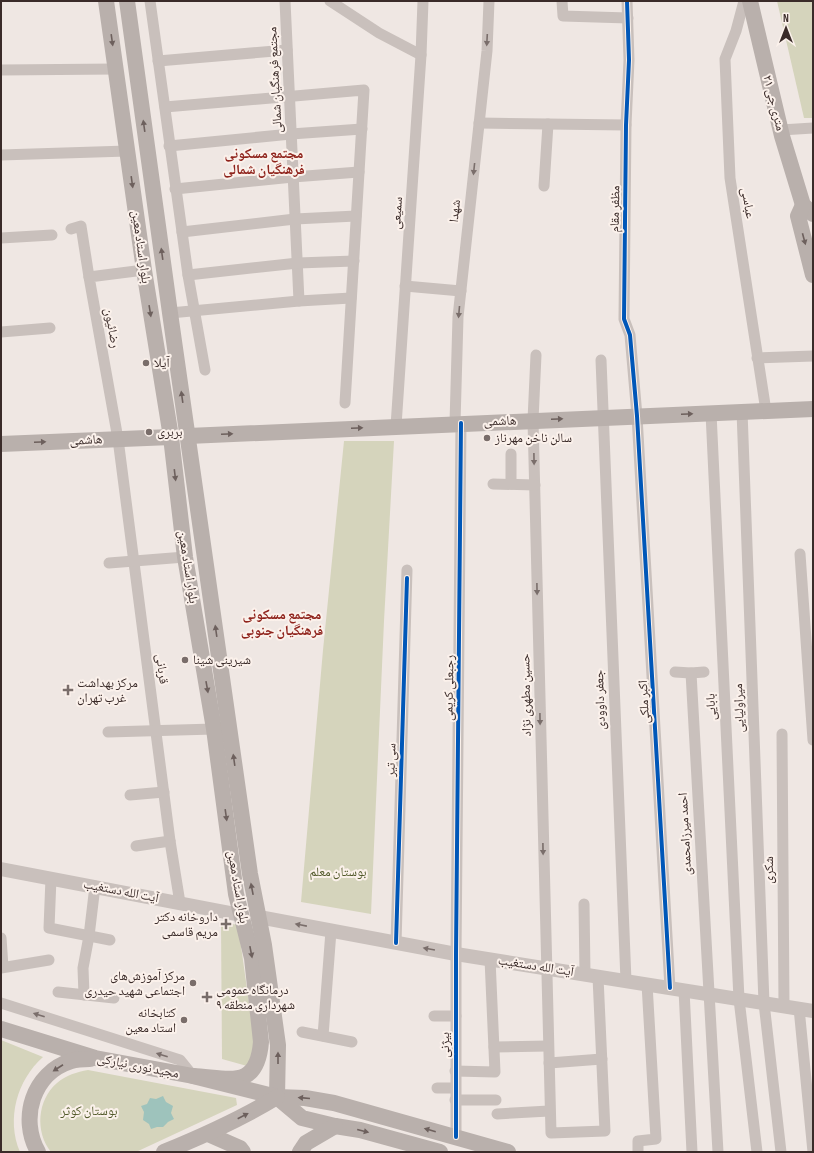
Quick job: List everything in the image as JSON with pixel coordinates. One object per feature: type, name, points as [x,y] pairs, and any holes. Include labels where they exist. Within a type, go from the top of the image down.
[{"type":"main road","name":"بلوار استاد معین","points":[[106,1],[144,270],[171,437],[186,557],[214,729],[235,882],[252,958],[261,1042],[260,1054],[252,1071],[247,1076],[231,1078],[193,1076]]},
{"type":"main road","name":"بلوار استاد معین","points":[[127,1],[250,874],[264,945],[278,1045],[277,1097]]},
{"type":"main road","name":"۲۱ متری جی","points":[[750,1],[780,130],[810,208],[798,216],[813,275]]},
{"type":"main road","name":"هاشمی","points":[[188,436],[813,408]]},
{"type":"main road","name":"هاشمی","points":[[1,444],[171,437]]},
{"type":"main road","name":"مجید نوری نیارکی","points":[[1,1029],[95,1058],[193,1076],[277,1097],[305,1098],[334,1103],[508,1152]]},
{"type":"main road","points":[[38,1152],[30,1127],[30,1104],[42,1080],[58,1067],[72,1061],[95,1058]]},
{"type":"main road","name":"مجید نوری نیارکی","points":[[277,1097],[302,1118],[360,1130],[417,1149],[440,1152]]},
{"type":"main road","points":[[164,1152],[208,1134],[260,1108],[277,1097]]},
{"type":"main road","points":[[300,1152],[306,1143],[335,1126]]},
{"type":"main road","points":[[208,1134],[240,1148],[243,1152]]},
{"type":"street","points":[[150,1],[188,275],[205,370]]},
{"type":"street","name":"مجتمع فرهنگیان شمالی","points":[[285,1],[299,301]]},
{"type":"street","name":"سمیعی","points":[[396,426],[421,55],[422,1]]},
{"type":"street","name":"شهدا","points":[[458,423],[458,317],[487,51],[489,1]]},
{"type":"street","points":[[562,1],[562,16],[628,18]]},
{"type":"street","name":"مظفر مقام","points":[[628,1],[629,60],[626,125],[624,319],[630,335],[637,416]]},
{"type":"street","name":"عباسی","points":[[744,1],[736,31],[725,59],[730,178],[756,338],[766,411]]},
{"type":"street","points":[[333,2],[379,33],[421,55]]},
{"type":"street","points":[[158,61],[287,50]]},
{"type":"street","points":[[1,70],[116,69]]},
{"type":"street","points":[[165,107],[364,90],[345,403]]},
{"type":"street","points":[[479,124],[626,125]]},
{"type":"street","points":[[544,186],[548,124]]},
{"type":"street","points":[[780,130],[813,128]]},
{"type":"street","points":[[169,146],[291,134],[362,130]]},
{"type":"street","points":[[1,156],[127,151]]},
{"type":"street","points":[[176,189],[359,172]]},
{"type":"street","points":[[182,232],[295,219],[356,216]]},
{"type":"street","name":"رضائیون","points":[[71,229],[81,226],[118,439]]},
{"type":"street","points":[[1,238],[52,235]]},
{"type":"street","points":[[188,275],[298,263],[354,261]]},
{"type":"street","points":[[89,277],[144,270]]},
{"type":"street","points":[[406,286],[461,291]]},
{"type":"street","points":[[170,313],[299,301],[351,298]]},
{"type":"street","points":[[1,332],[50,328]]},
{"type":"street","name":"حسین مطهری نژاد","points":[[536,355],[533,420],[549,1111],[551,1133],[605,1131],[602,1059]]},
{"type":"street","points":[[758,358],[813,356]]},
{"type":"street","name":"جعفر داوودی","points":[[601,360],[602,417],[626,981]]},
{"type":"street","name":"میراولیایی","points":[[742,411],[764,1003],[782,1152]]},
{"type":"street","name":"بابایی","points":[[711,413],[739,999],[757,1152]]},
{"type":"street","name":"اکبر ملکی","points":[[637,416],[677,989],[692,1152]]},
{"type":"street","name":"رجبعلی کریمی","points":[[456,954],[458,423]]},
{"type":"street","name":"قربانی","points":[[118,439],[170,841],[180,903]]},
{"type":"street","points":[[511,454],[511,484]]},
{"type":"street","points":[[493,484],[535,485]]},
{"type":"street","points":[[800,554],[813,740]]},
{"type":"street","points":[[109,563],[186,557]]},
{"type":"street","name":"سی تیر","points":[[396,943],[407,570]]},
{"type":"street","points":[[675,672],[704,672]]},
{"type":"street","name":"احمد میرزامحمدی","points":[[691,673],[718,1152]]},
{"type":"street","points":[[108,732],[156,732],[214,729]]},
{"type":"street","name":"شکری","points":[[782,734],[784,1006]]},
{"type":"street","points":[[130,795],[164,792]]},
{"type":"street","points":[[136,846],[170,841]]},
{"type":"street","name":"آیت الله دستغیب","points":[[1,869],[241,914]]},
{"type":"street","points":[[51,878],[49,928],[110,940]]},
{"type":"street","points":[[84,995],[83,968],[89,936],[95,886]]},
{"type":"street","points":[[549,1063],[602,1059],[584,904]]},
{"type":"street","name":"آیت الله دستغیب","points":[[259,917],[456,954],[813,1011]]},
{"type":"street","points":[[323,1036],[331,931]]},
{"type":"street","points":[[1,938],[2,968],[49,960]]},
{"type":"street","name":"بیژنی","points":[[456,954],[456,1137]]},
{"type":"street","points":[[455,1072],[495,1072],[490,959]]},
{"type":"street","points":[[638,1152],[638,1141],[656,1139],[647,984]]},
{"type":"street","points":[[58,992],[114,998]]},
{"type":"street","points":[[1,1003],[180,1060],[193,1076]]},
{"type":"street","points":[[799,1008],[811,1110],[813,1152]]},
{"type":"street","points":[[434,1016],[456,1016]]},
{"type":"street","points":[[302,1032],[352,1042]]},
{"type":"street","points":[[494,1047],[548,1046]]},
{"type":"street","points":[[437,1088],[455,1088]]},
{"type":"street","points":[[455,1100],[496,1100]]},
{"type":"street","points":[[497,1114],[549,1111]]},
{"type":"green space","points":[[777,1],[813,1],[813,118],[804,118]]},
{"type":"green space","name":"بوستان معلم","points":[[344,441],[394,441],[384,621],[371,914],[301,902],[323,650]]},
{"type":"green space","points":[[221,922],[238,925],[256,1053],[247,1066],[222,1059]]},
{"type":"green space","points":[[1,1040],[43,1057],[26,1077],[16,1101],[14,1126],[20,1152],[1,1152]]},
{"type":"green space","name":"بوستان کوثر","points":[[88,1070],[236,1098],[237,1105],[136,1152],[51,1152],[42,1135],[41,1126],[40,1116],[45,1098],[50,1090],[60,1080],[72,1074]]},
{"type":"water","points":[[163,1096],[166,1102],[173,1106],[171,1113],[174,1119],[163,1127],[151,1129],[149,1124],[143,1120],[144,1112],[141,1106],[147,1104],[150,1098],[156,1099]]},
{"type":"cycle path","points":[[627,1],[629,60],[626,125],[624,319],[630,335],[637,416],[670,988]]},
{"type":"cycle path","points":[[456,1137],[456,954],[461,423]]},
{"type":"cycle path","points":[[396,943],[407,578]]},
{"type":"place","name":"آیلا","points":[[146,363]]},
{"type":"place","name":"بربری","points":[[149,432]]},
{"type":"place","name":"سالن ناخن مهرناز","points":[[487,438]]},
{"type":"place","name":"شیرینی شینا","points":[[185,660]]},
{"type":"place","name":"مرکز بهداشت غرب تهران","points":[[68,690]]},
{"type":"place","name":"داروخانه دکتر مریم قاسمی","points":[[226,924]]},
{"type":"place","name":"مرکز آموزش‌های اجتماعی شهید حیدری","points":[[193,983]]},
{"type":"place","name":"درمانگاه عمومی شهرداری منطقه ۹","points":[[207,997]]},
{"type":"place","name":"کتابخانه استاد معین","points":[[184,1020]]},
{"type":"district","name":"مجتمع مسکونی فرهنگیان شمالی","points":[[264,162]]},
{"type":"district","name":"مجتمع مسکونی فرهنگیان جنوبی","points":[[282,622]]}]
